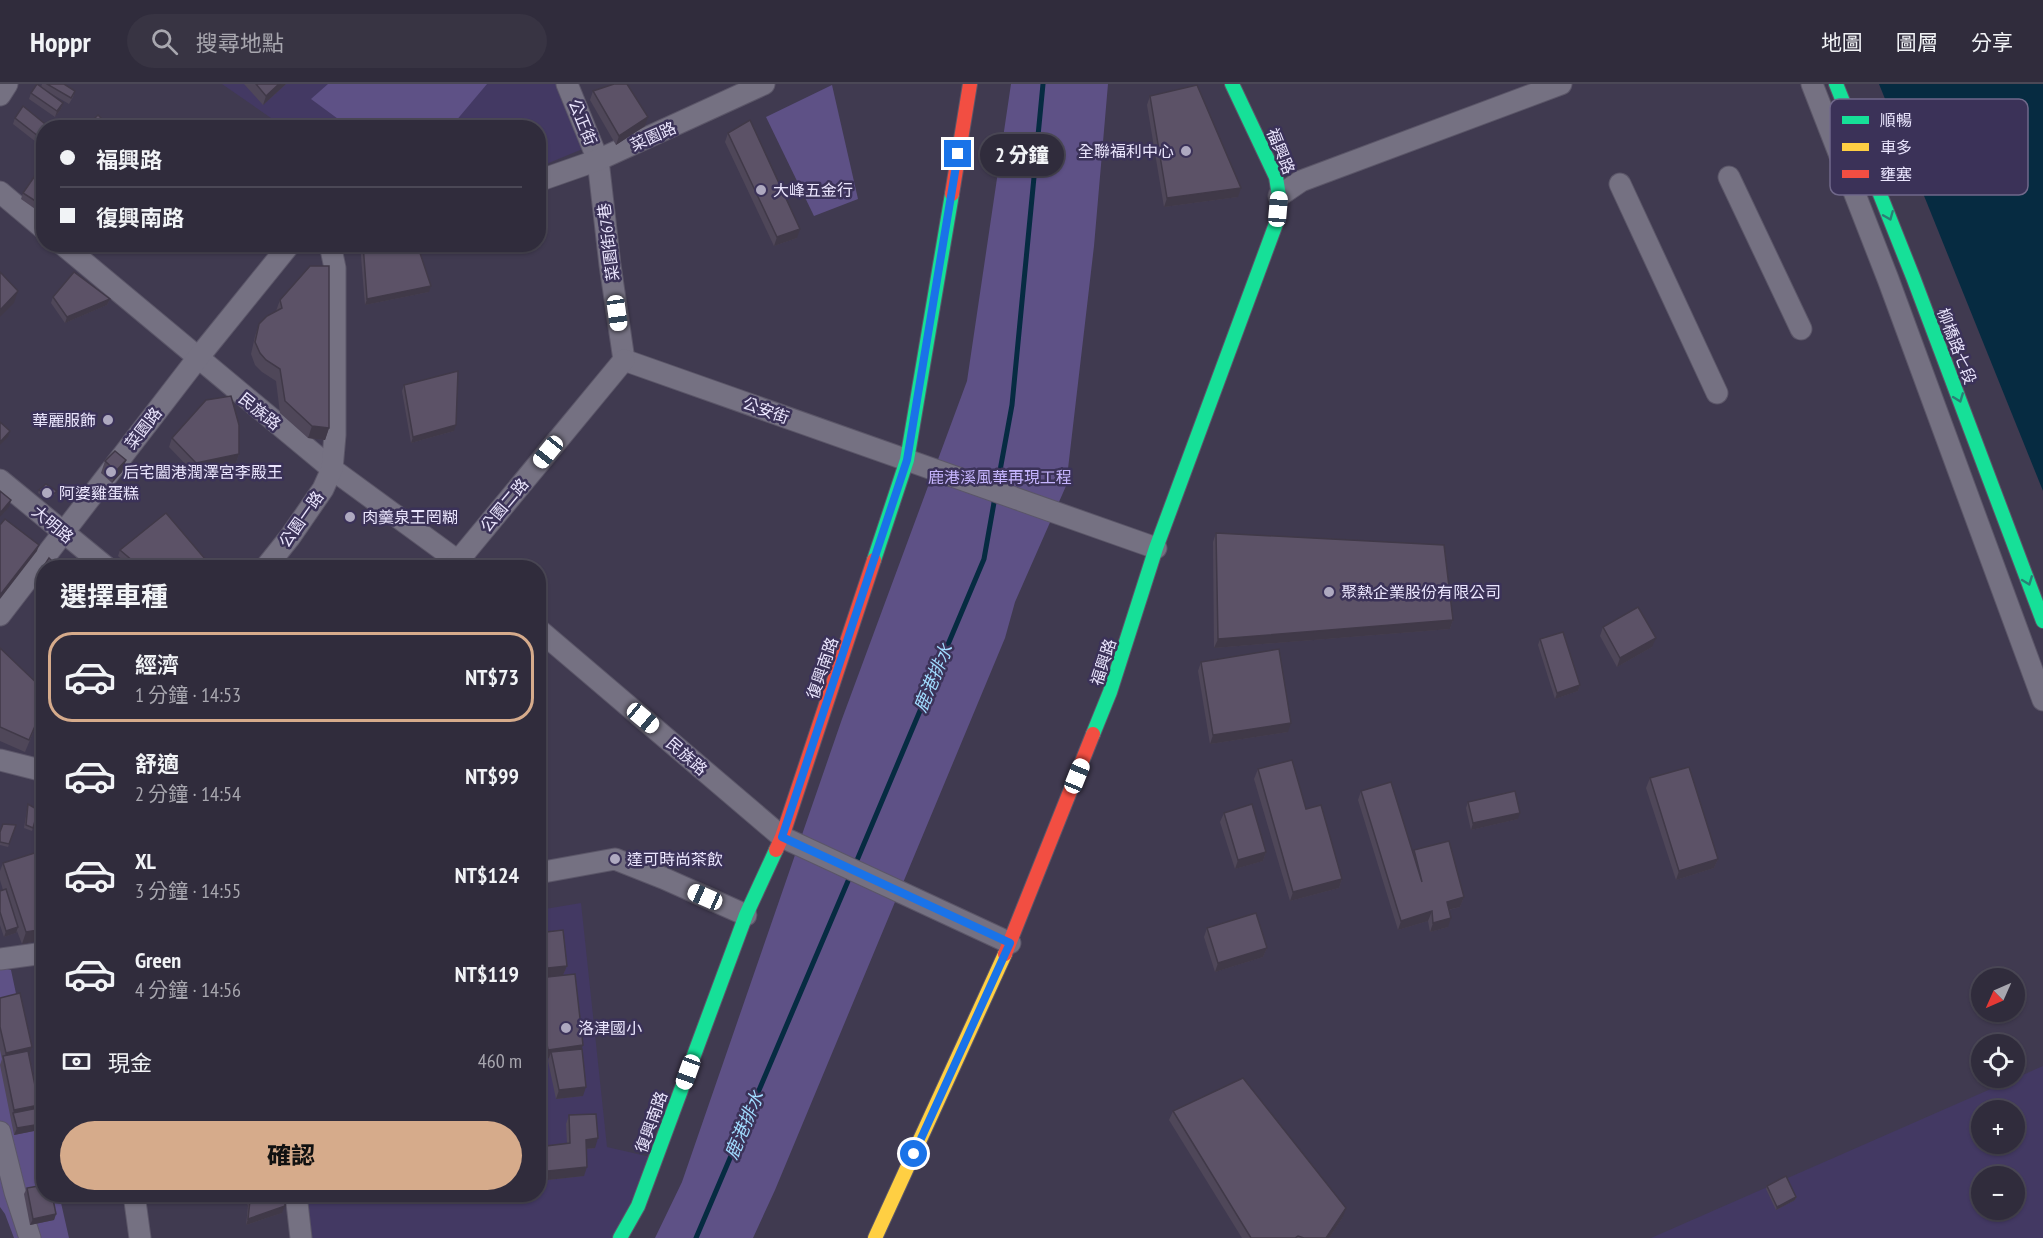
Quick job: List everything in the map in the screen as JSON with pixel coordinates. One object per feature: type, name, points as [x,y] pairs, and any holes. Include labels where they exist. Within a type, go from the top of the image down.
[{"type":"street","points":[[0,96],[8,84]]},
{"type":"street","name":"公正街","points":[[567,84],[598,160]]},
{"type":"street","name":"菜園路","points":[[546,178],[598,160],[764,84]]},
{"type":"street","name":"復興南路","points":[[620,1238],[638,1206],[746,915],[782,837],[907,460],[970,84]]},
{"type":"street","name":"福興路","points":[[875,1238],[1010,943],[1110,693],[1156,548],[1277,221],[1280,196],[1276,177],[1232,84]]},
{"type":"street","points":[[1280,196],[1301,181],[1561,84]]},
{"type":"street","points":[[1812,84],[1830,130]]},
{"type":"street","name":"柳橋路七段","points":[[1836,84],[1842,99]]},
{"type":"street","name":"菜園街67巷","points":[[598,160],[624,360]]},
{"type":"street","points":[[1729,177],[1801,330]]},
{"type":"street","points":[[1620,184],[1717,393]]},
{"type":"street","points":[[0,192],[36,222]]},
{"type":"street","points":[[1855,195],[2043,700]]},
{"type":"street","name":"柳橋路七段","points":[[1880,195],[2043,621]]},
{"type":"street","name":"民族路","points":[[71,252],[197,359],[332,469],[452,560]]},
{"type":"street","name":"菜園路","points":[[42,560],[197,359],[284,252]]},
{"type":"street","points":[[332,252],[335,268],[336,435],[332,469]]},
{"type":"street","name":"公安街","points":[[624,360],[1156,548]]},
{"type":"street","name":"公園二路","points":[[463,560],[624,360]]},
{"type":"street","name":"公園一路","points":[[272,560],[323,489],[332,469]]},
{"type":"street","name":"大明路","points":[[0,480],[97,560]]},
{"type":"street","name":"菜園路","points":[[0,615],[36,568]]},
{"type":"street","name":"民族路","points":[[546,636],[782,837],[1010,943]]},
{"type":"street","points":[[0,760],[36,769]]},
{"type":"street","points":[[546,872],[615,859],[746,915]]},
{"type":"street","points":[[0,959],[36,954]]},
{"type":"street","points":[[0,1132],[15,1192],[30,1238]]},
{"type":"street","points":[[135,1202],[140,1238]]},
{"type":"street","points":[[297,1202],[301,1238]]},
{"type":"shaded area","points":[[222,84],[558,84],[585,148],[546,164],[546,120],[274,120]]},
{"type":"shaded area","name":"洛津國小","points":[[581,903],[607,1147],[655,1158],[615,1238],[312,1238],[308,1202],[546,1202],[546,909]]},
{"type":"shaded area","points":[[2043,1066],[2043,1238],[1651,1238],[1993,1088],[2025,1088],[2025,1074]]},
{"type":"green space","points":[[328,84],[487,84],[457,120],[340,120],[311,99]]},
{"type":"green space","name":"鹿港溪風華再現工程","points":[[1011,84],[1108,84],[1094,246],[1066,486],[1015,602],[1005,638],[753,1238],[655,1238],[682,1182],[842,719],[967,381]]},
{"type":"green space","points":[[832,85],[858,199],[814,216],[766,117]]},
{"type":"green space","points":[[0,967],[11,970],[36,1088],[36,1202],[61,1202],[69,1238],[14,1238],[0,1207]]},
{"type":"water","points":[[1879,84],[2043,84],[2043,491],[1924,195],[2028,195],[2028,99],[1885,99]]},
{"type":"building","points":[[37,84],[63,103],[57,111],[31,93]]},
{"type":"building","points":[[47,84],[64,84],[75,91],[71,98]]},
{"type":"building","points":[[256,84],[279,84],[266,96]]},
{"type":"building","points":[[614,84],[627,84],[648,117],[619,136],[593,91]]},
{"type":"building","name":"全聯福利中心","points":[[1197,85],[1241,188],[1167,198],[1150,96]]},
{"type":"building","points":[[23,106],[40,120],[36,120],[36,134],[15,118]]},
{"type":"building","points":[[98,115],[103,120],[93,120]]},
{"type":"building","name":"大峰五金行","points":[[750,120],[800,229],[777,237],[728,133]]},
{"type":"building","points":[[36,174],[36,201],[23,193]]},
{"type":"building","points":[[364,252],[420,252],[431,286],[367,299]]},
{"type":"building","points":[[310,266],[329,266],[329,428],[312,426],[285,401],[280,369],[266,360],[255,342],[259,324],[267,316],[282,308],[280,300]]},
{"type":"building","points":[[0,272],[18,291],[0,310]]},
{"type":"building","points":[[74,272],[110,299],[67,317],[53,297]]},
{"type":"building","points":[[458,371],[456,425],[413,437],[404,385]]},
{"type":"building","points":[[231,396],[239,425],[239,454],[196,463],[172,438],[206,400]]},
{"type":"building","points":[[0,422],[10,431],[0,442]]},
{"type":"building","points":[[115,451],[126,460],[116,471],[105,461]]},
{"type":"building","points":[[46,484],[57,491],[50,497],[39,490]]},
{"type":"building","points":[[0,491],[11,500],[0,513]]},
{"type":"building","points":[[166,513],[206,560],[132,560],[120,550]]},
{"type":"building","points":[[5,519],[39,545],[0,595],[0,525]]},
{"type":"building","name":"聚熱企業股份有限公司","points":[[1216,533],[1444,545],[1453,620],[1218,639]]},
{"type":"building","points":[[1638,607],[1656,638],[1620,658],[1603,627]]},
{"type":"building","points":[[1563,632],[1580,685],[1557,693],[1540,639]]},
{"type":"building","points":[[0,648],[36,682],[36,724],[29,740],[0,727]]},
{"type":"building","points":[[1279,649],[1291,723],[1213,735],[1201,662]]},
{"type":"building","points":[[1292,760],[1306,809],[1321,805],[1342,879],[1293,892],[1258,769]]},
{"type":"building","points":[[1689,767],[1718,859],[1679,871],[1650,778]]},
{"type":"building","points":[[1391,782],[1422,882],[1414,850],[1449,841],[1464,897],[1447,902],[1451,918],[1433,923],[1432,911],[1401,921],[1361,791]]},
{"type":"building","points":[[1515,791],[1520,813],[1473,823],[1468,802]]},
{"type":"building","points":[[28,804],[36,809],[36,817],[33,828],[26,825]]},
{"type":"building","points":[[1252,804],[1266,852],[1238,860],[1224,813]]},
{"type":"building","points":[[3,824],[16,825],[9,844],[0,842]]},
{"type":"building","points":[[36,853],[36,930],[26,932],[3,863]]},
{"type":"building","points":[[6,889],[18,927],[6,931],[0,912],[0,891]]},
{"type":"building","points":[[1256,913],[1267,948],[1218,963],[1207,928]]},
{"type":"building","points":[[563,930],[567,966],[546,968],[546,932]]},
{"type":"building","points":[[575,974],[583,1045],[548,1050],[546,977]]},
{"type":"building","points":[[20,993],[32,1047],[6,1053],[0,1027],[0,998]]},
{"type":"building","points":[[582,1049],[586,1087],[559,1090],[551,1052]]},
{"type":"building","points":[[28,1051],[36,1090],[36,1106],[14,1110],[3,1056]]},
{"type":"building","points":[[1243,1078],[1346,1208],[1326,1238],[1298,1236],[1295,1238],[1251,1238],[1173,1111]]},
{"type":"building","points":[[36,1108],[36,1125],[17,1128],[13,1113]]},
{"type":"building","points":[[596,1114],[598,1138],[586,1140],[587,1167],[546,1171],[546,1146],[570,1143],[569,1115]]},
{"type":"building","points":[[1786,1176],[1796,1197],[1777,1207],[1767,1186]]},
{"type":"building","points":[[36,1186],[36,1202],[54,1202],[56,1214],[33,1219],[27,1188]]},
{"type":"building","points":[[250,1202],[285,1202],[285,1206],[248,1219]]},
{"type":"waterway","name":"鹿港排水","points":[[997,487],[1012,405],[1043,84]]},
{"type":"waterway","name":"鹿港排水","points":[[855,865],[984,559],[995,497]]},
{"type":"waterway","name":"鹿港排水","points":[[696,1238],[851,874]]},
{"type":"traffic: fast","points":[[1093,734],[1110,692],[1156,548],[1277,221],[1279,196],[1276,177],[1232,84]]},
{"type":"traffic: fast","points":[[1836,84],[1842,99]]},
{"type":"traffic: fast","points":[[874,560],[907,460],[952,194]]},
{"type":"traffic: fast","points":[[1880,195],[2043,621]]},
{"type":"traffic: fast","points":[[620,1238],[638,1206],[746,915],[776,850]]},
{"type":"traffic: slow","points":[[875,1238],[1005,954]]},
{"type":"traffic: jam","points":[[952,194],[970,84]]},
{"type":"traffic: jam","points":[[776,850],[874,560]]},
{"type":"traffic: jam","points":[[1005,954],[1093,734]]},
{"type":"place","name":"全聯福利中心","points":[[1186,151]]},
{"type":"place","name":"大峰五金行","points":[[761,190]]},
{"type":"place","name":"華麗服飾","points":[[108,420]]},
{"type":"place","name":"后宅闔港潤澤宮李殿王","points":[[111,472]]},
{"type":"place","name":"阿婆雞蛋糕","points":[[47,493]]},
{"type":"place","name":"肉羹泉王罔糊","points":[[350,517]]},
{"type":"place","name":"聚熱企業股份有限公司","points":[[1329,592]]},
{"type":"place","name":"達可時尚茶飲","points":[[615,859]]},
{"type":"place","name":"洛津國小","points":[[566,1028]]},
{"type":"route","points":[[914,1154],[1010,943],[782,837],[907,460],[958,154]]}]
